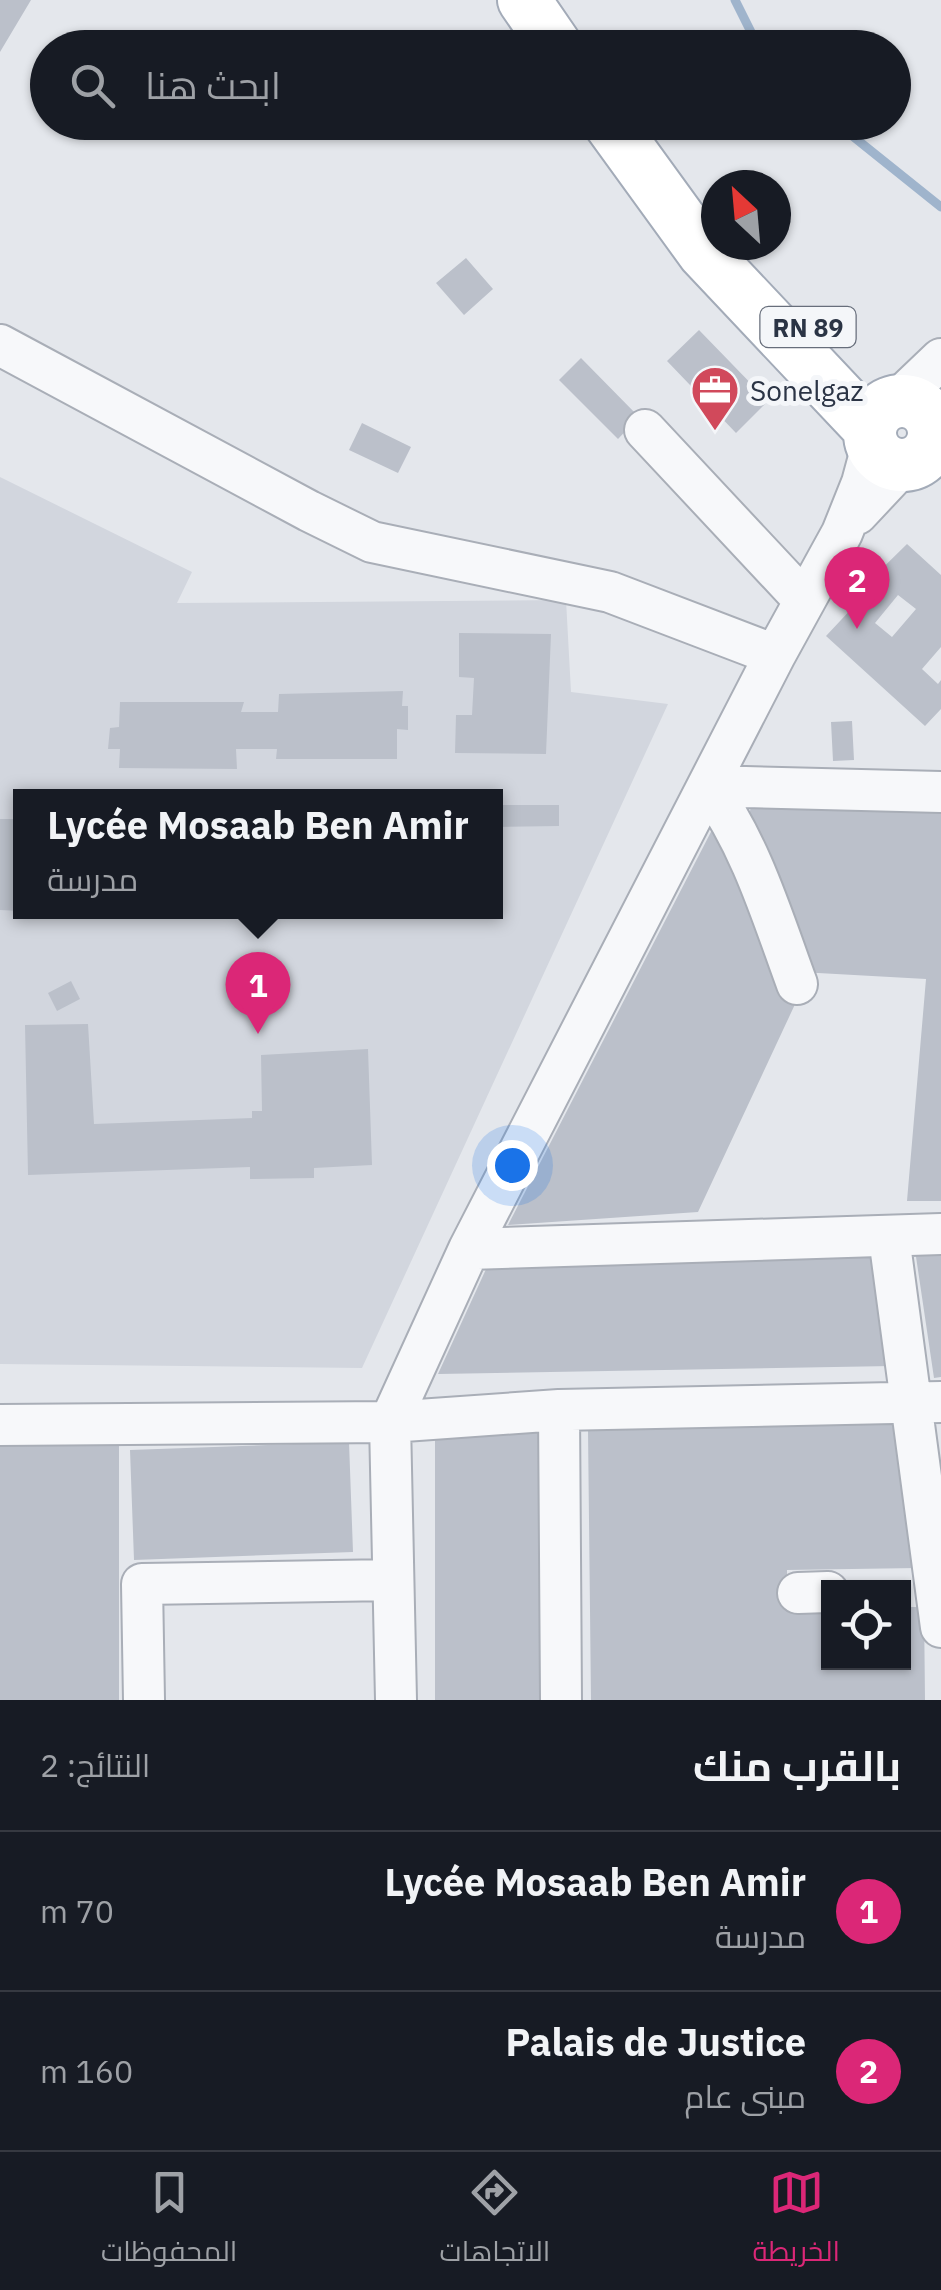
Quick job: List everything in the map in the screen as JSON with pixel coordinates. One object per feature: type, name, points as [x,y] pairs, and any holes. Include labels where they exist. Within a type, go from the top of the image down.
[{"type":"main road","points":[[524,0],[544,30]]},
{"type":"main road","points":[[564,0],[584,30]]},
{"type":"main road","name":"RN 89","points":[[627,140],[701,209]]},
{"type":"main road","name":"RN 89","points":[[655,140],[671,184],[745,300],[912,433]]},
{"type":"main road","name":"RN 89","points":[[747,260],[912,433]]},
{"type":"street","points":[[0,345],[372,542],[610,592],[775,654]]},
{"type":"street","points":[[396,1700],[390,1422],[468,1249],[775,654],[842,533],[862,483],[912,433],[941,359]]},
{"type":"street","points":[[645,430],[804,600]]},
{"type":"street","points":[[708,786],[941,792]]},
{"type":"street","points":[[708,786],[730,817],[762,886],[797,984]]},
{"type":"street","points":[[468,1249],[941,1234]]},
{"type":"street","points":[[889,1237],[926,1403],[927,1604]]},
{"type":"street","points":[[0,1426],[390,1422],[559,1410],[926,1403]]},
{"type":"street","points":[[559,1410],[561,1700]]},
{"type":"street","points":[[144,1700],[142,1584],[394,1580]]},
{"type":"shaded area","points":[[0,477],[192,572],[177,603],[566,600],[571,692],[668,704],[362,1368],[0,1364]]},
{"type":"building","points":[[0,0],[31,0],[0,52]]},
{"type":"building","points":[[466,258],[493,289],[464,315],[436,283]]},
{"type":"building","points":[[699,330],[768,401],[736,433],[667,361]]},
{"type":"building","points":[[581,358],[639,417],[618,439],[559,380]]},
{"type":"building","points":[[362,423],[411,447],[398,473],[349,450]]},
{"type":"building","points":[[907,544],[941,575],[941,647],[922,669],[938,684],[941,680],[941,709],[925,726],[826,636],[855,605],[850,600]],"holes":[[[898,595],[916,609],[892,637],[875,623]]]},
{"type":"building","points":[[459,633],[551,634],[546,754],[455,753],[456,715],[472,715],[474,678],[459,677]]},
{"type":"building","points":[[403,691],[402,706],[408,706],[408,730],[397,729],[397,759],[276,759],[277,749],[236,749],[237,769],[119,768],[120,749],[108,749],[110,728],[119,727],[120,702],[244,702],[241,712],[278,712],[279,694]]},
{"type":"building","points":[[852,721],[854,760],[833,761],[831,722]]},
{"type":"building","points":[[753,799],[941,802],[941,1201],[907,1201],[926,979],[800,972],[749,815]]},
{"type":"building","points":[[503,805],[559,805],[559,826],[503,827]]},
{"type":"building","points":[[0,819],[13,819],[13,911],[0,910]]},
{"type":"building","points":[[713,828],[797,1000],[698,1212],[508,1225]]},
{"type":"building","points":[[71,981],[80,999],[57,1011],[48,993]]},
{"type":"building","points":[[88,1024],[94,1124],[252,1118],[252,1111],[262,1111],[261,1055],[368,1049],[372,1165],[314,1168],[314,1178],[250,1179],[250,1167],[28,1175],[25,1025]]},
{"type":"building","points":[[941,1249],[941,1377],[934,1378],[915,1250]]},
{"type":"building","points":[[875,1253],[892,1366],[438,1374],[487,1267]]},
{"type":"building","points":[[435,1423],[544,1423],[543,1700],[435,1700]]},
{"type":"building","points":[[899,1424],[917,1568],[787,1570],[787,1609],[821,1608],[821,1670],[911,1670],[911,1607],[924,1607],[925,1700],[591,1700],[588,1430]]},
{"type":"building","points":[[349,1442],[353,1552],[134,1560],[130,1450]]},
{"type":"building","points":[[119,1444],[119,1700],[0,1700],[0,1445]]},
{"type":"waterway","points":[[735,0],[750,30]]},
{"type":"waterway","points":[[857,140],[941,207]]},
{"type":"place","name":"Sonelgaz","points":[[715,432]]},
{"type":"place","name":"Palais de Justice","points":[[857,629]]},
{"type":"place","name":"Lycée Mosaab Ben Amir","points":[[258,1034]]}]
